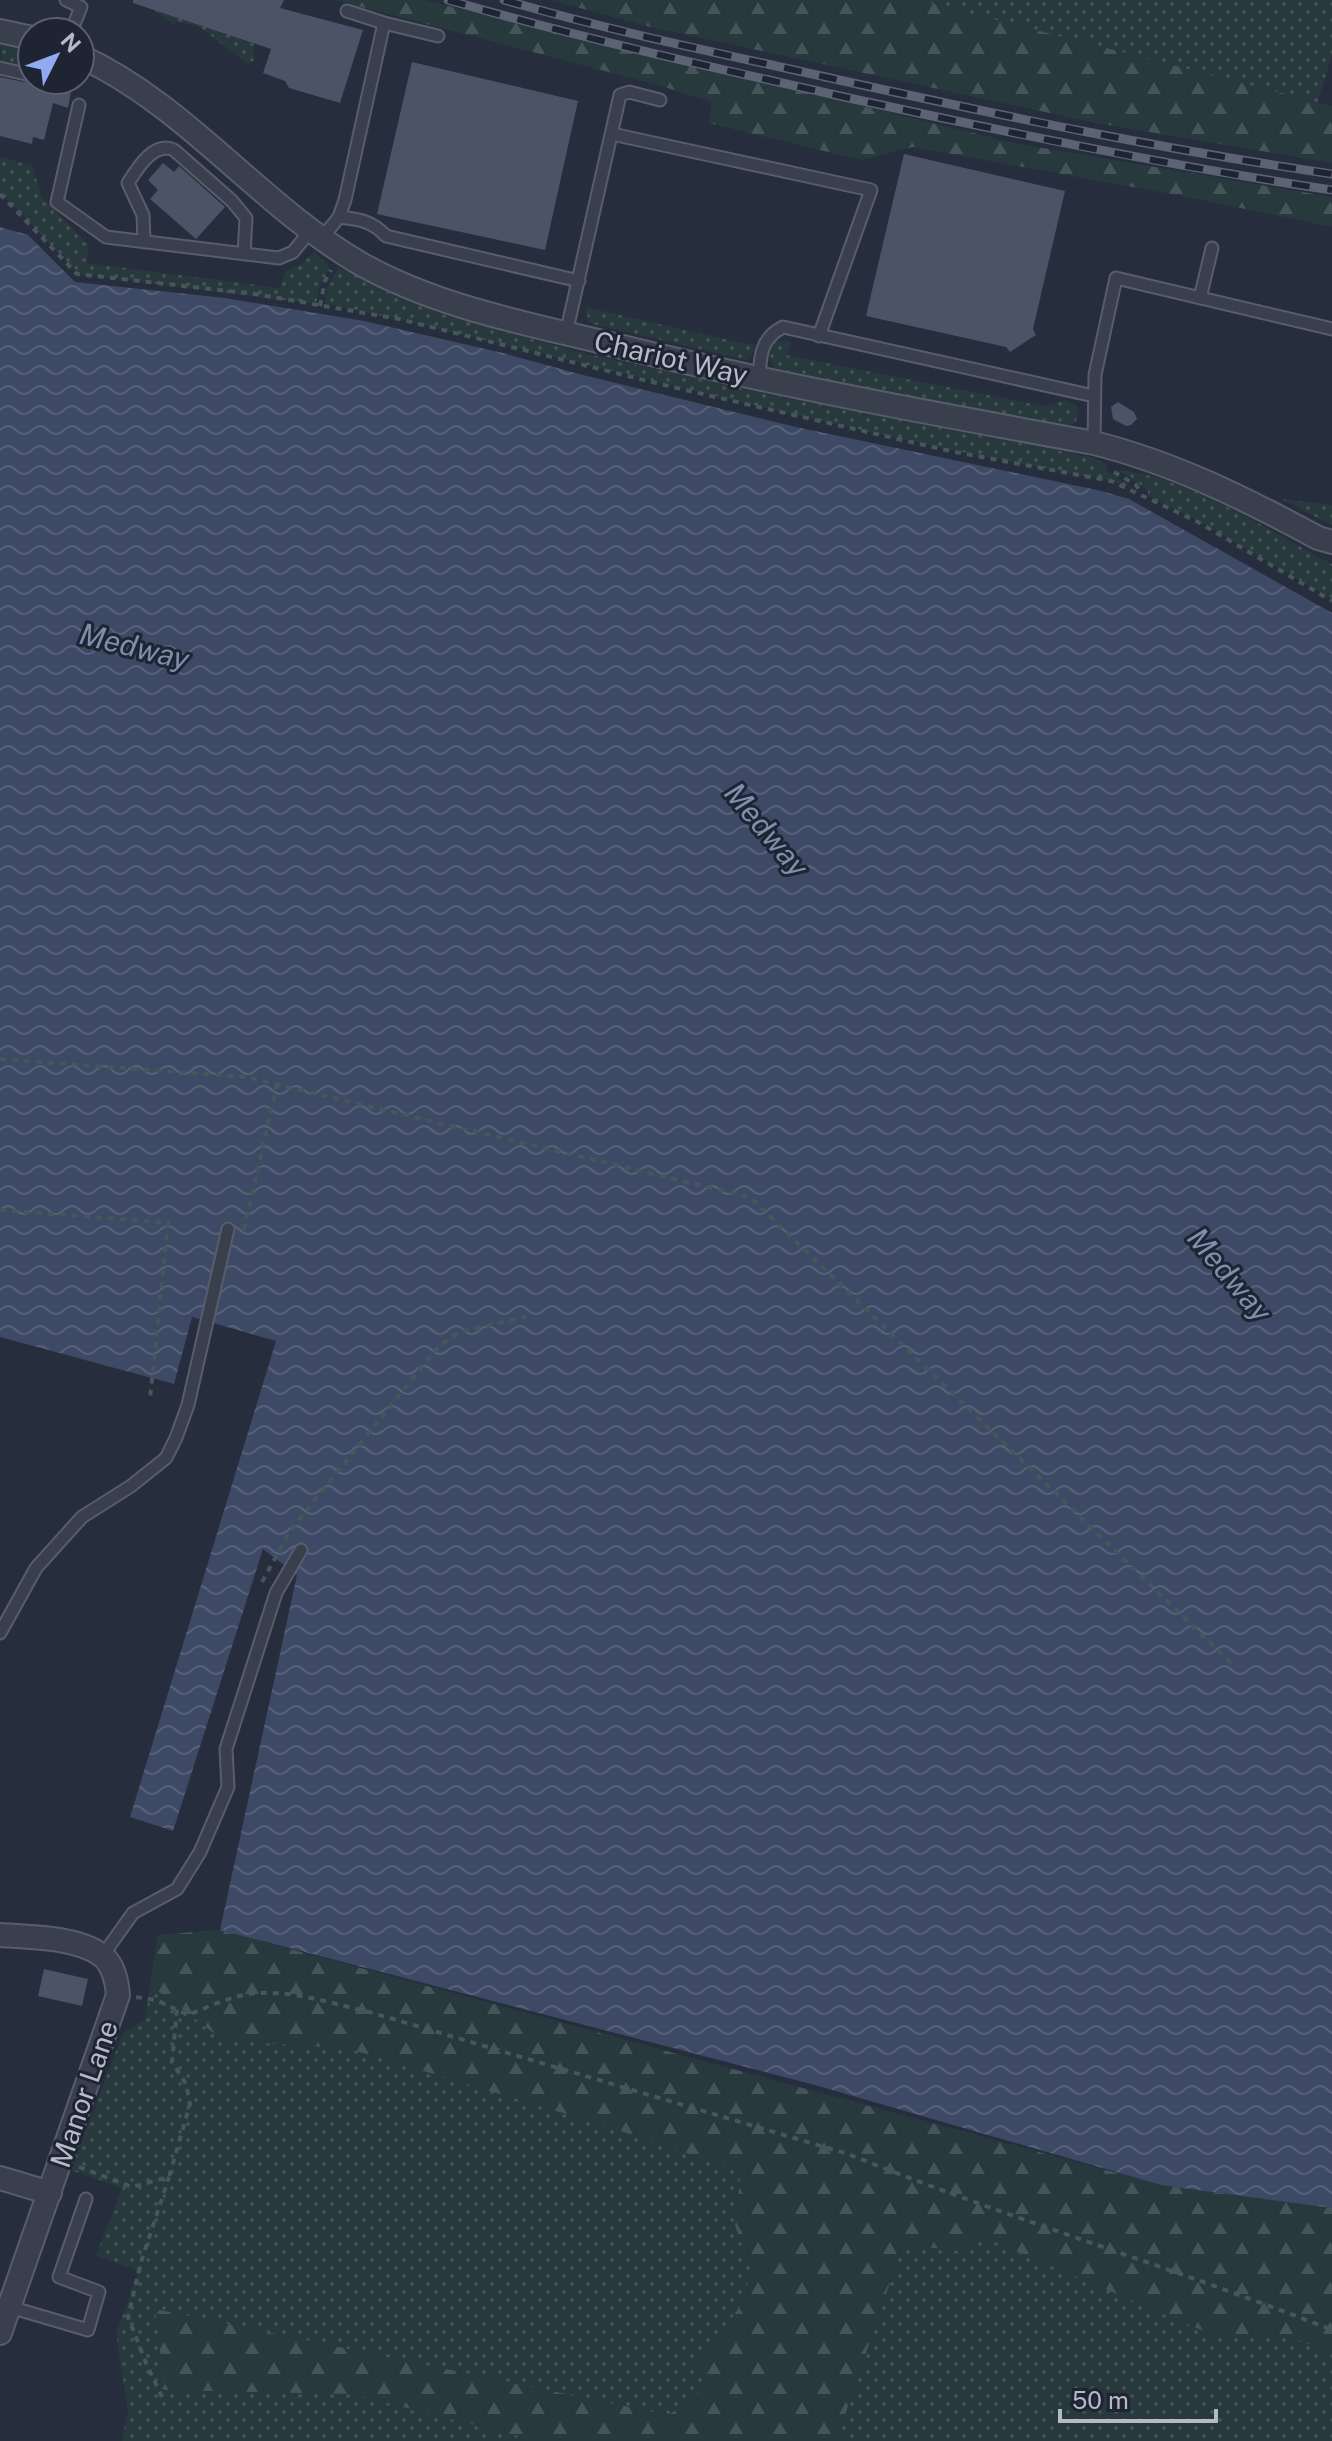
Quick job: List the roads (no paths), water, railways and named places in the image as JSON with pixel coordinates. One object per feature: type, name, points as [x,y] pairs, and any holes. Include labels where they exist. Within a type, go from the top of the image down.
[{"type":"street","name":"Chariot Way","points":[[96,63],[152,97],[316,234],[389,277],[456,306],[759,379],[1094,443],[1173,467],[1268,511],[1327,543]]},
{"type":"street","points":[[0,1935],[78,1945],[103,1955]]},
{"type":"street","name":"Manor Lane","points":[[0,2333],[8,2296],[50,2193],[118,1995],[117,1980],[103,1955]]},
{"type":"street","points":[[0,2178],[50,2193]]},
{"type":"lane","points":[[66,0],[81,7],[77,16]]},
{"type":"lane","points":[[347,11],[438,36]]},
{"type":"lane","points":[[339,217],[384,23]]},
{"type":"lane","points":[[566,334],[620,95],[629,92],[660,100]]},
{"type":"lane","points":[[79,105],[57,202],[106,237],[279,258],[293,252],[339,217],[358,218],[374,224],[386,236],[579,281]]},
{"type":"lane","points":[[612,134],[871,190],[819,336]]},
{"type":"lane","points":[[144,242],[143,215],[128,183],[157,148],[166,146],[232,201],[246,218],[244,254]]},
{"type":"lane","points":[[1200,298],[1212,248]]},
{"type":"lane","points":[[1094,443],[1094,396],[1100,343],[1116,278],[1332,329]]},
{"type":"lane","points":[[759,379],[760,361],[771,333],[783,327],[1094,396]]},
{"type":"lane","points":[[0,1633],[36,1568],[82,1517],[131,1486],[166,1458],[188,1405],[228,1229]]},
{"type":"lane","points":[[103,1955],[133,1913],[177,1889],[200,1852],[228,1787],[226,1749],[276,1593],[301,1550]]},
{"type":"lane","points":[[8,2296],[88,2330],[99,2292],[59,2277],[86,2199]]},
{"type":"water","name":"Medway","points":[[0,227],[28,235],[75,282],[225,298],[364,321],[796,427],[1129,499],[1332,613],[1332,2208],[1161,2185],[815,2085],[220,1930],[297,1575],[263,1549],[173,1831],[130,1817],[276,1341],[192,1317],[174,1384],[0,1337]]},
{"type":"railway","points":[[448,0],[648,52],[909,111],[1150,160],[1332,190]]},
{"type":"railway","points":[[504,0],[671,43],[962,106],[1146,143],[1332,174]]}]
